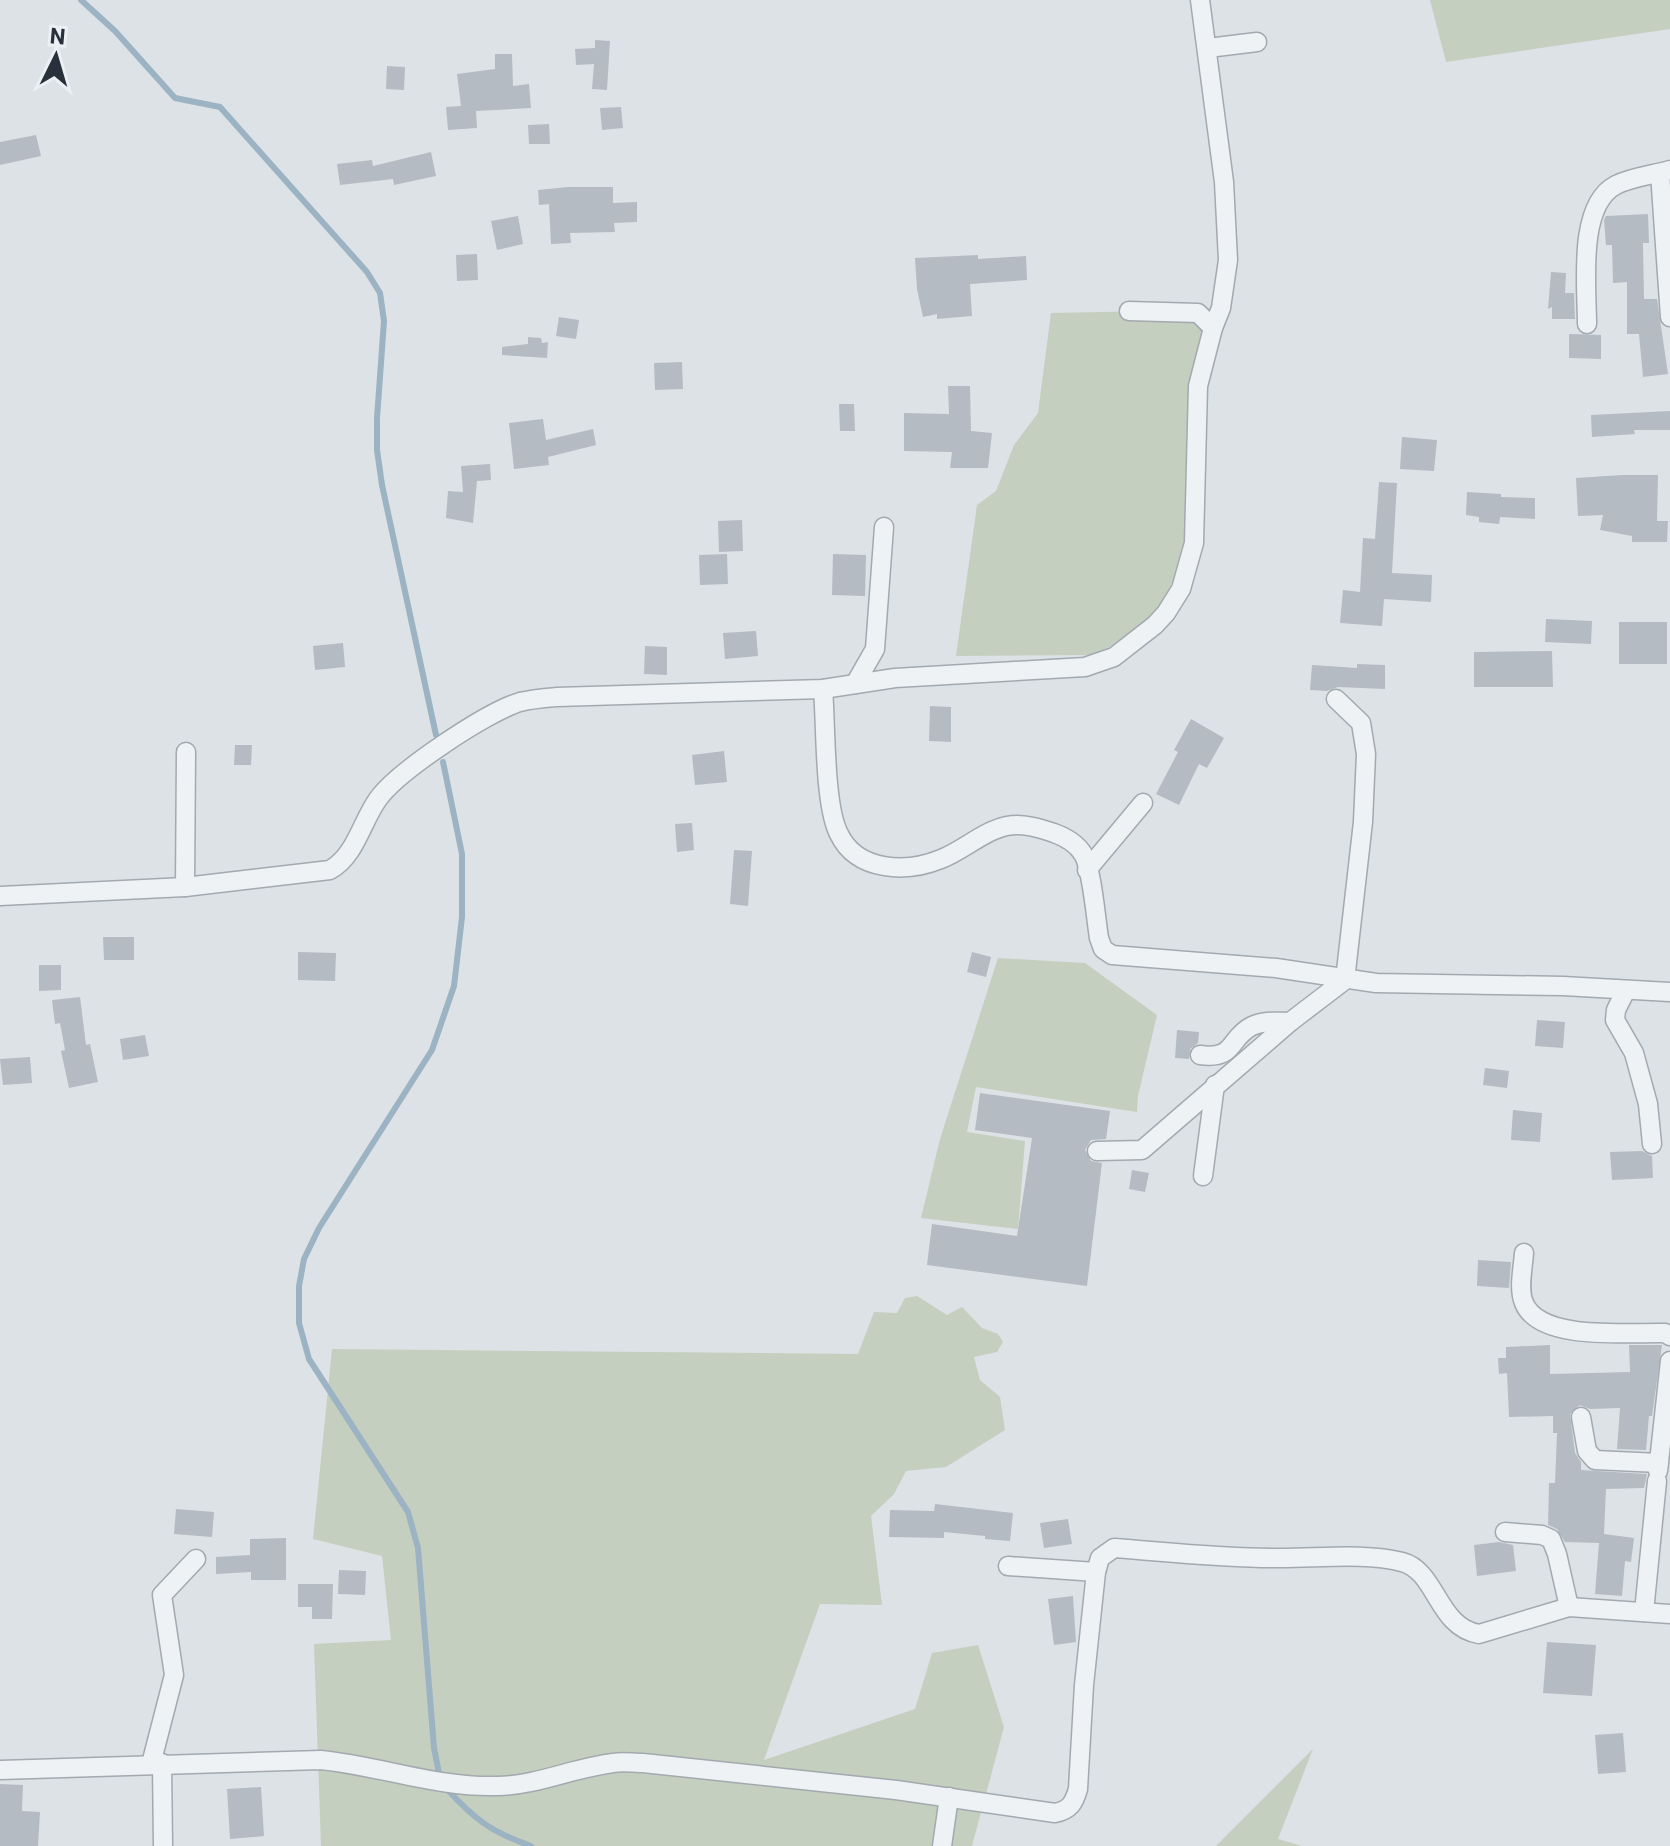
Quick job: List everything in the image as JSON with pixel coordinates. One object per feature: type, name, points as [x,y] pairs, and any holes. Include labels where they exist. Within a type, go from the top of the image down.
[{"type":"street","points":[[0,896],[185,887],[330,870],[342,863],[388,785],[405,770],[496,713],[521,702],[557,697],[823,689],[895,678],[1085,667],[1114,657],[1166,613],[1181,589],[1192,553],[1196,513],[1198,386],[1221,308],[1228,260],[1224,182],[1200,0]]},
{"type":"street","points":[[1208,48],[1257,42]]},
{"type":"street","points":[[1587,324],[1587,260],[1591,219],[1597,204],[1617,184],[1665,172],[1670,317]]},
{"type":"street","points":[[1129,311],[1198,313],[1213,328]]},
{"type":"street","points":[[855,684],[875,649],[884,527]]},
{"type":"street","points":[[823,689],[832,812],[839,835],[852,852],[869,862],[894,868],[939,860],[1007,826],[1033,826],[1066,838],[1084,855],[1099,938],[1103,949],[1112,955],[1276,968],[1376,983],[1563,986],[1670,992]]},
{"type":"street","points":[[1097,1151],[1122,1153],[1142,1150],[1290,1022],[1345,980],[1363,822],[1366,754],[1361,723],[1336,699]]},
{"type":"street","points":[[185,887],[186,752]]},
{"type":"street","points":[[1087,870],[1143,803]]},
{"type":"street","points":[[1626,990],[1616,1010],[1615,1020],[1634,1053],[1648,1104],[1652,1144]]},
{"type":"street","points":[[1200,1055],[1213,1057],[1225,1053],[1243,1032],[1256,1024],[1290,1022]]},
{"type":"street","points":[[1203,1176],[1215,1085]]},
{"type":"street","points":[[1524,1253],[1522,1300],[1541,1323],[1568,1330],[1665,1333],[1670,1336]]},
{"type":"street","points":[[1644,1612],[1670,1361]]},
{"type":"street","points":[[1581,1417],[1587,1451],[1595,1460],[1658,1472]]},
{"type":"street","points":[[1505,1532],[1542,1535],[1551,1539],[1569,1607]]},
{"type":"street","points":[[0,1770],[321,1760],[358,1763],[441,1782],[499,1786],[535,1782],[614,1762],[643,1763],[949,1797],[1055,1813],[1066,1811],[1074,1802],[1078,1789],[1084,1685],[1096,1572],[1100,1558],[1114,1548],[1232,1558],[1375,1558],[1411,1565],[1421,1573],[1440,1604],[1466,1632],[1479,1634],[1569,1607],[1670,1614]]},
{"type":"street","points":[[163,1846],[156,1764],[174,1675],[162,1595],[196,1559]]},
{"type":"street","points":[[1008,1566],[1096,1572]]},
{"type":"street","points":[[942,1846],[949,1797]]},
{"type":"green space","points":[[1430,0],[1670,0],[1670,29],[1446,62]]},
{"type":"green space","points":[[1206,310],[1194,531],[1163,603],[1134,632],[1095,655],[956,656],[977,505],[996,491],[1014,445],[1038,413],[1051,313]]},
{"type":"green space","points":[[998,958],[1085,963],[1157,1015],[1137,1112],[976,1087],[967,1132],[1025,1141],[1018,1229],[921,1218],[940,1139]]},
{"type":"green space","points":[[917,1296],[947,1315],[962,1307],[982,1328],[998,1334],[1003,1342],[997,1352],[974,1357],[980,1380],[1000,1397],[1005,1430],[946,1467],[906,1471],[894,1494],[871,1516],[882,1605],[820,1604],[764,1760],[915,1709],[932,1653],[978,1645],[1004,1727],[972,1846],[321,1846],[314,1644],[391,1640],[382,1556],[313,1539],[332,1349],[858,1354],[874,1312],[897,1313],[905,1298]]},
{"type":"green space","points":[[1313,1749],[1278,1839],[1302,1846],[1216,1846]]},
{"type":"building","points":[[595,40],[610,41],[607,90],[592,89],[594,64],[576,65],[575,49],[595,48]]},
{"type":"building","points":[[495,54],[512,54],[513,86],[529,84],[531,108],[476,111],[477,128],[448,130],[446,107],[461,106],[457,74],[495,69]]},
{"type":"building","points":[[387,66],[405,67],[404,90],[386,89]]},
{"type":"building","points":[[621,107],[623,128],[602,130],[600,108]]},
{"type":"building","points":[[549,124],[550,144],[529,144],[528,125]]},
{"type":"building","points":[[36,135],[41,156],[0,165],[0,142]]},
{"type":"building","points":[[431,152],[436,176],[394,185],[393,179],[340,185],[337,164],[372,160],[373,166]]},
{"type":"building","points":[[613,187],[613,203],[637,202],[637,222],[614,223],[615,232],[570,233],[571,243],[551,244],[549,204],[539,205],[538,190]]},
{"type":"building","points":[[1648,214],[1649,243],[1643,243],[1644,299],[1657,299],[1668,374],[1643,377],[1639,334],[1627,334],[1627,282],[1613,283],[1612,245],[1606,245],[1604,220],[1606,216]]},
{"type":"building","points":[[518,216],[523,244],[497,250],[491,221]]},
{"type":"building","points":[[477,254],[478,280],[457,281],[456,255]]},
{"type":"building","points":[[978,255],[978,259],[1026,256],[1027,280],[970,284],[972,316],[937,319],[937,314],[923,317],[915,258]]},
{"type":"building","points":[[1551,272],[1566,273],[1565,293],[1574,293],[1575,319],[1552,319],[1552,307],[1548,309]]},
{"type":"building","points":[[559,317],[579,320],[576,339],[556,336]]},
{"type":"building","points":[[1569,334],[1601,335],[1601,359],[1569,358]]},
{"type":"building","points":[[528,337],[541,338],[542,343],[548,342],[547,358],[502,355],[502,347],[528,344]]},
{"type":"building","points":[[682,362],[683,389],[655,390],[654,363]]},
{"type":"building","points":[[948,386],[970,386],[971,431],[992,433],[988,468],[950,468],[952,452],[904,451],[904,413],[949,414]]},
{"type":"building","points":[[839,404],[854,404],[855,431],[840,431]]},
{"type":"building","points":[[1670,411],[1670,430],[1634,430],[1635,434],[1592,437],[1591,415]]},
{"type":"building","points":[[543,419],[546,440],[593,429],[596,445],[548,457],[549,465],[514,469],[509,423]]},
{"type":"building","points":[[1402,437],[1437,440],[1434,471],[1400,469]]},
{"type":"building","points":[[490,464],[491,480],[477,481],[473,523],[446,518],[448,491],[463,492],[461,466]]},
{"type":"building","points":[[1658,475],[1657,521],[1668,521],[1667,542],[1632,542],[1632,536],[1600,530],[1603,515],[1578,516],[1576,478]]},
{"type":"building","points":[[1379,482],[1397,483],[1392,573],[1432,575],[1431,602],[1384,599],[1382,626],[1340,623],[1343,590],[1360,592],[1363,538],[1375,539]]},
{"type":"building","points":[[1467,492],[1535,498],[1535,519],[1500,517],[1499,524],[1479,522],[1479,517],[1466,515]]},
{"type":"building","points":[[742,520],[743,551],[719,552],[718,521]]},
{"type":"building","points":[[727,554],[728,584],[700,585],[699,555]]},
{"type":"building","points":[[833,554],[866,555],[865,596],[832,595]]},
{"type":"building","points":[[1546,619],[1592,621],[1591,644],[1545,642]]},
{"type":"building","points":[[1619,622],[1667,622],[1667,664],[1619,664]]},
{"type":"building","points":[[756,631],[758,656],[725,659],[723,633]]},
{"type":"building","points":[[343,643],[345,667],[315,670],[313,646]]},
{"type":"building","points":[[645,646],[667,647],[667,675],[644,674]]},
{"type":"building","points":[[1552,651],[1553,687],[1474,687],[1474,652]]},
{"type":"building","points":[[1357,664],[1385,665],[1385,689],[1338,687],[1327,691],[1310,690],[1312,665],[1357,668]]},
{"type":"building","points":[[930,706],[951,707],[951,742],[929,741]]},
{"type":"building","points":[[1191,719],[1224,738],[1207,768],[1199,764],[1179,805],[1156,794]]},
{"type":"building","points":[[235,745],[252,745],[251,765],[234,765]]},
{"type":"building","points":[[724,751],[727,782],[695,785],[692,755]]},
{"type":"building","points":[[692,823],[694,850],[677,852],[675,824]]},
{"type":"building","points":[[734,850],[752,851],[748,906],[730,904]]},
{"type":"building","points":[[103,937],[134,937],[134,960],[104,960]]},
{"type":"building","points":[[298,952],[336,953],[335,981],[298,980]]},
{"type":"building","points":[[972,952],[991,957],[986,977],[967,972]]},
{"type":"building","points":[[39,965],[61,965],[61,990],[39,991]]},
{"type":"building","points":[[80,997],[86,1045],[90,1044],[98,1082],[69,1088],[61,1051],[65,1050],[60,1023],[55,1024],[52,1000]]},
{"type":"building","points":[[1537,1020],[1565,1022],[1563,1048],[1535,1046]]},
{"type":"building","points":[[1177,1030],[1199,1032],[1198,1043],[1190,1049],[1189,1059],[1175,1058]]},
{"type":"building","points":[[145,1035],[149,1056],[123,1060],[120,1039]]},
{"type":"building","points":[[30,1057],[32,1083],[3,1085],[0,1059]]},
{"type":"building","points":[[1485,1068],[1509,1071],[1507,1088],[1483,1085]]},
{"type":"building","points":[[980,1093],[1110,1111],[1106,1139],[1091,1140],[1085,1150],[1091,1161],[1102,1163],[1087,1286],[927,1265],[932,1224],[1017,1236],[1032,1138],[975,1130]]},
{"type":"building","points":[[1513,1110],[1542,1113],[1540,1142],[1511,1140]]},
{"type":"building","points":[[1642,1151],[1652,1156],[1653,1178],[1612,1180],[1610,1152]]},
{"type":"building","points":[[1132,1170],[1149,1173],[1145,1192],[1129,1189]]},
{"type":"building","points":[[1478,1260],[1511,1262],[1509,1288],[1477,1286]]},
{"type":"building","points":[[1550,1345],[1550,1374],[1630,1372],[1629,1345],[1662,1345],[1646,1450],[1617,1449],[1620,1408],[1590,1409],[1580,1405],[1570,1414],[1575,1453],[1581,1462],[1581,1470],[1647,1474],[1644,1488],[1606,1489],[1604,1534],[1634,1538],[1631,1562],[1625,1561],[1622,1596],[1595,1594],[1599,1543],[1565,1542],[1557,1529],[1548,1525],[1549,1483],[1555,1483],[1557,1433],[1553,1433],[1553,1416],[1509,1417],[1507,1373],[1499,1374],[1498,1358],[1506,1358],[1506,1347]]},
{"type":"building","points":[[935,1504],[1013,1513],[1010,1541],[944,1532],[944,1538],[889,1537],[890,1510],[934,1511]]},
{"type":"building","points":[[176,1509],[214,1512],[212,1537],[174,1534]]},
{"type":"building","points":[[1068,1519],[1072,1544],[1044,1548],[1040,1523]]},
{"type":"building","points":[[286,1538],[286,1580],[251,1580],[251,1572],[216,1574],[216,1557],[250,1555],[250,1539]]},
{"type":"building","points":[[1499,1542],[1513,1545],[1516,1571],[1477,1576],[1474,1545]]},
{"type":"building","points":[[339,1570],[366,1571],[365,1595],[338,1594]]},
{"type":"building","points":[[298,1584],[333,1584],[332,1619],[312,1619],[312,1607],[298,1607]]},
{"type":"building","points":[[1073,1596],[1076,1642],[1054,1645],[1048,1599]]},
{"type":"building","points":[[1547,1642],[1596,1645],[1592,1696],[1543,1693]]},
{"type":"building","points":[[1623,1733],[1626,1772],[1598,1774],[1595,1735]]},
{"type":"building","points":[[0,1784],[23,1785],[22,1811],[40,1812],[38,1846],[0,1846]]},
{"type":"building","points":[[261,1787],[264,1836],[230,1839],[227,1789]]},
{"type":"waterway","points":[[81,0],[115,31],[175,98],[220,107],[367,272],[380,293],[384,321],[377,450],[436,735]]},
{"type":"waterway","points":[[440,1778],[434,1748],[418,1548],[408,1512],[309,1359],[299,1323],[299,1286],[304,1259],[319,1228],[432,1050],[454,986],[462,917],[462,854],[443,762]]},
{"type":"waterway","points":[[446,1788],[484,1823],[531,1846]]}]
